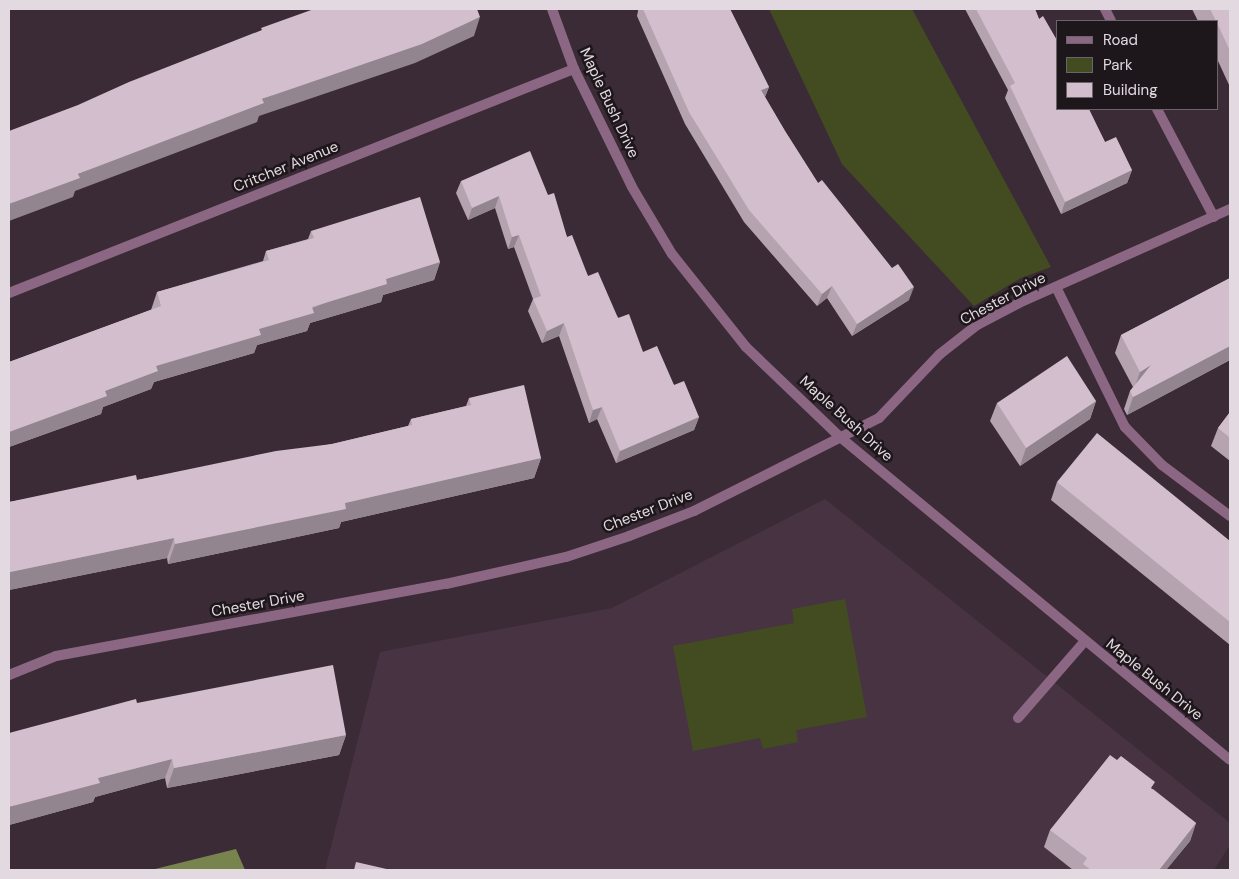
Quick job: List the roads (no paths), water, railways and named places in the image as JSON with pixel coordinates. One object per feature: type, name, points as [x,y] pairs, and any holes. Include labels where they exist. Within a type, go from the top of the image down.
[{"type":"street","name":"Maple Bush Drive","points":[[552,9],[574,69],[632,187],[672,254],[746,347],[840,437],[1084,642],[1230,760]]},
{"type":"street","name":"Critcher Avenue","points":[[9,293],[574,69]]},
{"type":"street","points":[[1158,110],[1214,217]]},
{"type":"street","name":"Chester Drive","points":[[9,675],[56,656],[446,584],[566,557],[694,511],[879,418],[940,354],[977,326],[1056,287],[1230,209]]},
{"type":"street","points":[[1056,287],[1125,427],[1162,465],[1230,516]]},
{"type":"street","points":[[1018,718],[1084,642]]}]
